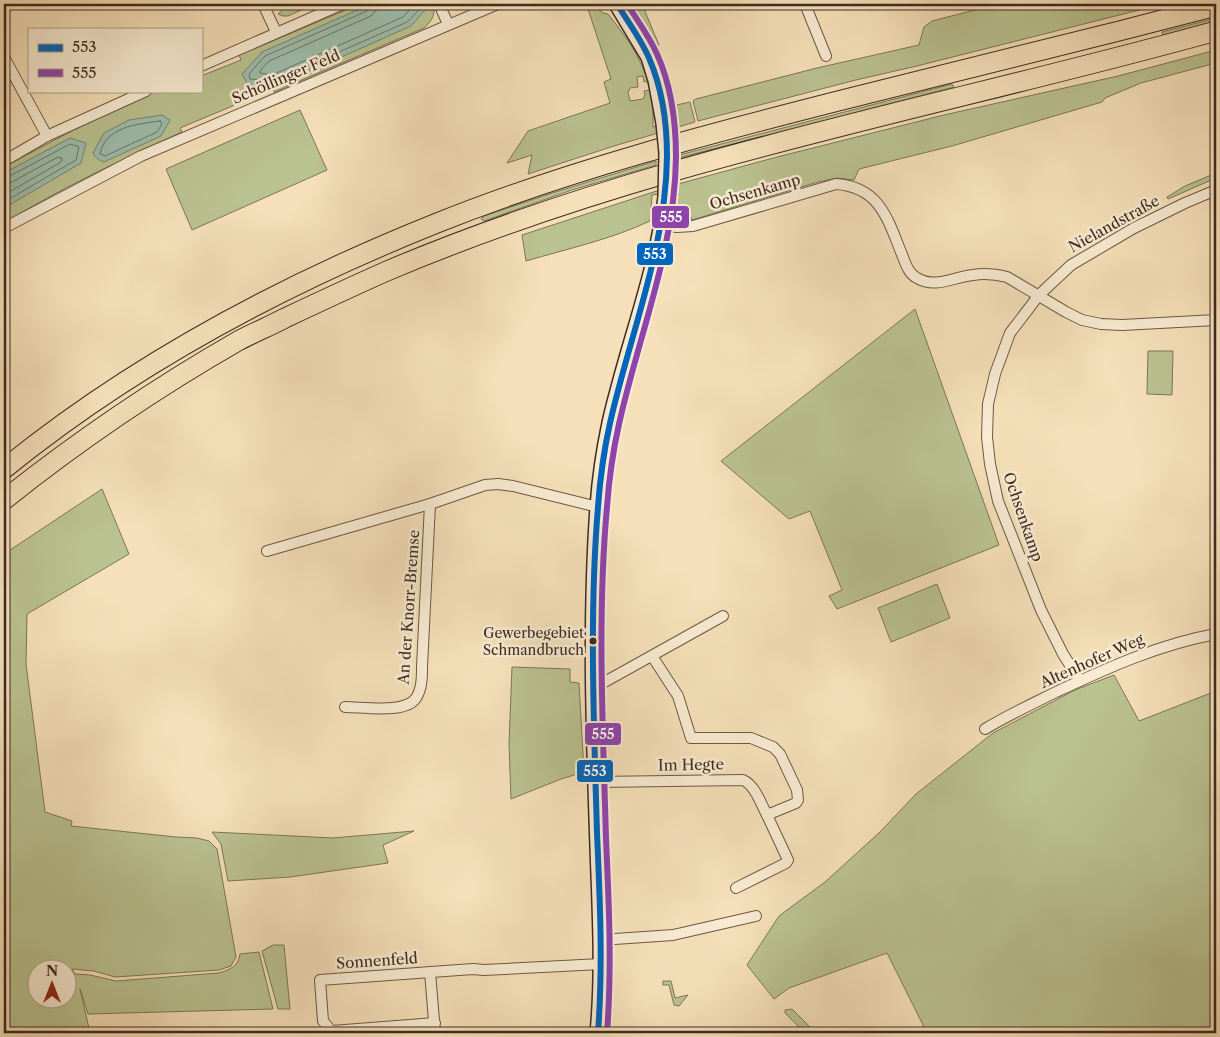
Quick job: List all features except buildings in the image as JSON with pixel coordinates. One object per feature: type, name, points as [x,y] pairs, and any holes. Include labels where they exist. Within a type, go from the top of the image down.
[{"type":"highway","points":[[4,469],[35,444],[128,379],[232,317],[327,270],[438,222],[547,183],[669,146],[1216,6]]},
{"type":"highway","points":[[4,500],[98,429],[240,340],[339,292],[447,246],[566,203],[740,152],[1216,32]]},
{"type":"street","points":[[263,4],[276,32]]},
{"type":"street","points":[[202,66],[343,4]]},
{"type":"street","points":[[439,4],[448,24]]},
{"type":"street","name":"Schöllinger Feld","points":[[4,228],[140,156],[498,4]]},
{"type":"street","points":[[598,1033],[601,964],[592,641],[598,507],[610,422],[662,226],[666,197],[667,153],[658,86],[649,57],[617,4]]},
{"type":"street","points":[[805,4],[826,56]]},
{"type":"street","points":[[4,57],[47,136]]},
{"type":"street","points":[[4,161],[47,136],[144,92]]},
{"type":"street","name":"Ochsenkamp","points":[[662,226],[693,226],[836,184],[850,185],[863,190],[874,198],[884,212],[909,272],[915,277],[938,284],[972,274],[991,274],[1007,277],[1039,295],[1010,333],[998,365],[988,404],[988,450],[998,501],[1015,547],[1041,610],[1063,654],[1080,681]]},
{"type":"street","name":"Nielandstraße","points":[[1039,295],[1071,265],[1134,228],[1216,190]]},
{"type":"street","points":[[1039,295],[1082,320],[1101,324],[1122,325],[1216,320]]},
{"type":"street","name":"An der Knorr-Bremse","points":[[267,552],[430,504],[485,485],[513,486],[598,507]]},
{"type":"street","name":"An der Knorr-Bremse","points":[[345,707],[388,708],[404,706],[412,703],[419,692],[422,667],[430,504]]},
{"type":"street","points":[[594,685],[601,684],[723,616]]},
{"type":"street","name":"Altenhofer Weg","points":[[985,729],[999,720],[1080,681],[1143,653],[1190,639],[1216,634]]},
{"type":"street","name":"Im Hegte","points":[[652,656],[678,696],[690,738],[751,738],[773,747],[780,754],[797,790],[798,800],[796,803],[767,815]]},
{"type":"street","name":"Im Hegte","points":[[596,782],[743,780],[748,782],[767,815],[788,860],[786,863],[736,888]]},
{"type":"street","points":[[600,940],[673,935],[756,916]]},
{"type":"street","name":"Sonnenfeld","points":[[430,972],[435,1028],[332,1032],[323,1021],[320,980],[430,972],[601,964]]},
{"type":"green space","points":[[294,4],[315,4],[288,16],[278,14]]},
{"type":"green space","points":[[360,4],[433,4],[434,14],[424,28],[274,92],[273,89],[180,128],[182,132],[69,186],[4,223],[4,167],[96,118],[154,92],[202,92],[202,76],[241,60],[239,55]]},
{"type":"green space","points":[[578,4],[592,5],[603,13],[608,14],[632,47],[649,85],[646,81],[644,82],[643,76],[637,77],[638,87],[630,88],[628,93],[630,101],[643,99],[644,91],[650,90],[653,107],[653,127],[675,121],[672,106],[690,102],[695,122],[528,174],[532,155],[507,163],[528,131],[610,103],[604,82],[611,79],[589,12],[584,6]]},
{"type":"green space","points":[[630,4],[642,4],[659,45],[655,45]]},
{"type":"green space","points":[[998,4],[1163,4],[698,121],[693,101],[696,99],[817,68],[919,45],[924,27],[932,21]]},
{"type":"green space","points":[[1216,18],[1216,21],[1163,35],[1162,32]]},
{"type":"green space","points":[[1216,50],[1216,63],[1141,83],[1105,98],[1102,102],[952,146],[859,169],[854,180],[837,178],[818,182],[692,220],[691,217],[683,214],[676,206],[675,195],[679,195],[677,192],[652,195],[650,221],[605,238],[526,261],[522,235],[678,184],[944,115],[1118,76]]},
{"type":"green space","points":[[952,84],[954,87],[678,158],[679,155]]},
{"type":"green space","points":[[300,110],[327,170],[192,230],[166,169]]},
{"type":"green space","points":[[656,161],[656,165],[572,190],[484,221],[481,219],[484,216],[549,194]]},
{"type":"green space","points":[[1216,173],[1216,178],[1168,199],[1167,197],[1185,186]]},
{"type":"green space","points":[[915,309],[999,545],[837,609],[829,596],[842,590],[810,511],[789,519],[721,461]]},
{"type":"green space","points":[[1148,351],[1173,351],[1172,395],[1147,394]]},
{"type":"green space","points":[[102,489],[129,554],[27,614],[26,664],[45,812],[72,821],[71,826],[197,838],[209,841],[217,849],[236,957],[231,966],[219,970],[115,977],[94,971],[78,970],[78,960],[28,960],[28,1010],[78,1010],[78,974],[116,981],[219,973],[233,967],[238,962],[240,954],[259,952],[273,1009],[88,1014],[80,989],[90,1033],[4,1033],[4,564],[6,562],[4,554]]},
{"type":"green space","points":[[937,584],[950,618],[891,642],[878,608]]},
{"type":"green space","points":[[512,667],[570,669],[570,682],[579,683],[584,772],[511,799],[509,744]]},
{"type":"green space","points":[[1114,675],[1139,721],[1216,691],[1216,1033],[927,1033],[887,953],[789,988],[774,999],[747,965],[779,916],[825,882],[880,832],[916,794],[993,733],[1075,690]]},
{"type":"green space","points":[[414,831],[383,845],[388,863],[290,877],[228,881],[221,844],[212,832],[333,838]]},
{"type":"green space","points":[[273,945],[284,945],[290,1009],[278,1009],[262,951]]},
{"type":"green space","points":[[663,981],[671,981],[675,998],[688,995],[679,1006],[674,1005],[669,985],[663,985]]},
{"type":"green space","points":[[792,1009],[816,1033],[805,1033],[785,1013],[785,1010]]},
{"type":"water","points":[[371,4],[426,4],[426,9],[411,26],[274,87],[248,85],[242,74],[262,52]]},
{"type":"water","points":[[162,115],[170,120],[161,136],[104,162],[97,159],[94,155],[93,153],[104,133],[129,120]]},
{"type":"water","points":[[70,138],[86,143],[81,163],[4,208],[4,173]]},
{"type":"transit line","name":"553","points":[[598,1033],[600,933],[593,670],[595,548],[598,507],[602,465],[610,423],[654,258],[665,191],[667,156],[663,106],[654,70],[642,44],[617,4]]},
{"type":"transit line","name":"555","points":[[607,1033],[610,936],[601,631],[607,507],[611,465],[619,424],[663,258],[674,191],[676,157],[674,118],[666,78],[654,47],[627,4]]},
{"type":"place","name":"Gewerbegebiet Schmandbruch","points":[[593,641]]}]
